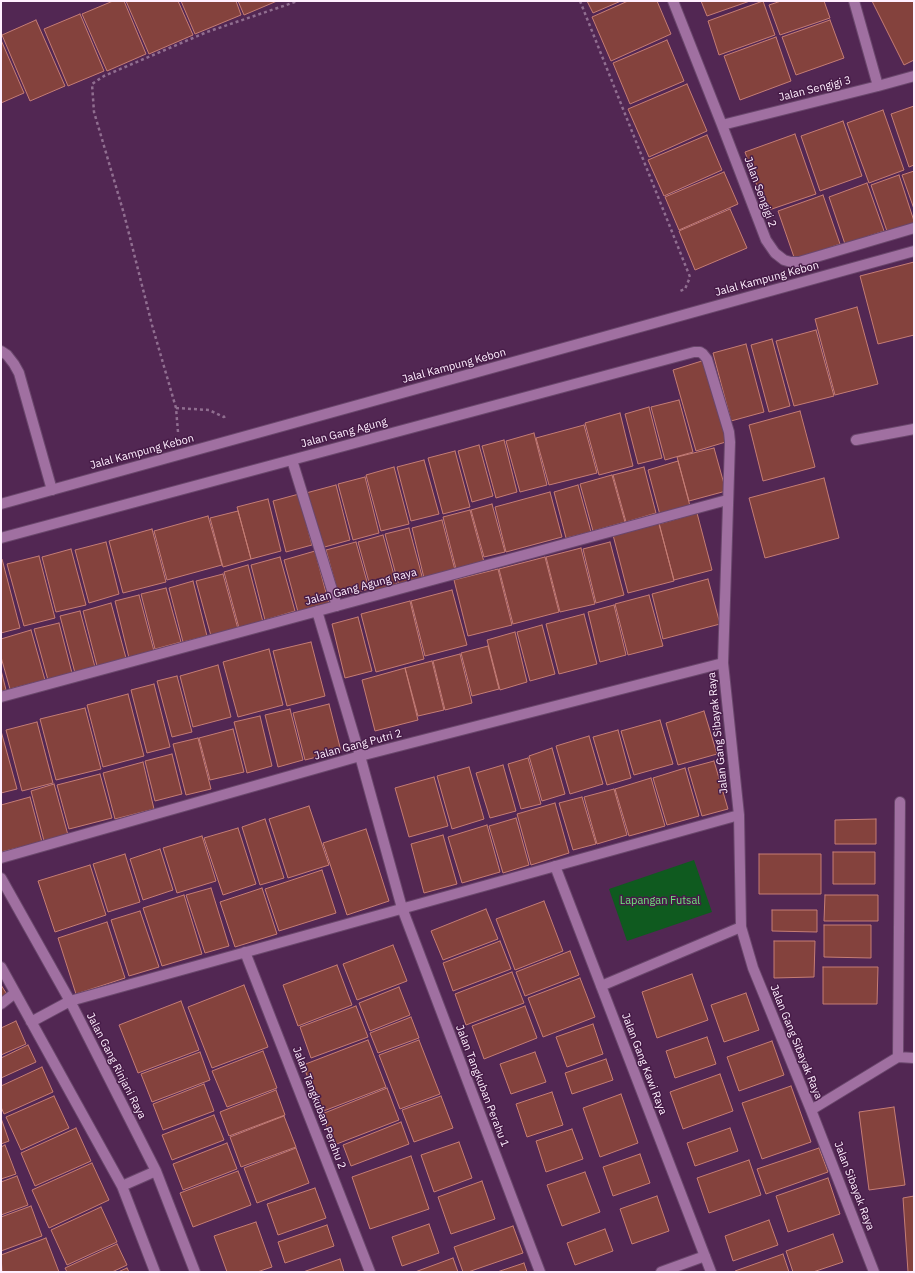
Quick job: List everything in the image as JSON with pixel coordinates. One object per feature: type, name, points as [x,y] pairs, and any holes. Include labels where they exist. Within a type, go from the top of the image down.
[{"type":"street","name":"Jalan Sengigi 2","points":[[673,1],[766,240],[775,253],[784,260],[799,262],[914,228]]},
{"type":"street","points":[[854,1],[878,86]]},
{"type":"street","name":"Jalan Sengigi 3","points":[[722,124],[914,76]]},
{"type":"street","name":"Jalal Kampung Kebon","points":[[1,504],[914,251]]},
{"type":"street","points":[[1,351],[7,355],[19,373],[52,490]]},
{"type":"street","name":"Jalan Gang Agung","points":[[1,538],[694,352]]},
{"type":"street","name":"Jalan Gang Sibayak Raya","points":[[694,352],[700,352],[707,359],[729,432],[730,452],[723,663],[739,815],[741,927],[753,968],[811,1110]]},
{"type":"street","points":[[856,440],[914,428]]},
{"type":"street","points":[[292,460],[337,606]]},
{"type":"street","name":"Jalan Gang Agung Raya","points":[[1,697],[728,500]]},
{"type":"street","name":"Jalan Tangkuban Perahu 1","points":[[317,611],[360,756],[402,908],[540,1272]]},
{"type":"street","name":"Jalan Gang Putri 2","points":[[1,858],[360,756],[723,663]]},
{"type":"street","points":[[898,1057],[900,802]]},
{"type":"street","points":[[31,1022],[70,1001],[739,815]]},
{"type":"street","name":"Jalan Gang Kawi Raya","points":[[555,866],[711,1272]]},
{"type":"street","name":"Jalan Gang Rinjani Raya","points":[[1,878],[70,1001],[156,1171],[195,1272]]},
{"type":"street","points":[[601,986],[741,927]]},
{"type":"street","name":"Jalan Tangkuban Perahu 2","points":[[245,952],[370,1272]]},
{"type":"street","points":[[1,967],[122,1186],[155,1272]]},
{"type":"street","points":[[1,1004],[15,993]]},
{"type":"street","points":[[811,1110],[898,1057],[914,1058]]},
{"type":"street","name":"Jalan Sibayak Raya","points":[[811,1110],[874,1272]]},
{"type":"street","points":[[122,1186],[156,1171]]},
{"type":"street","points":[[661,1272],[705,1256]]},
{"type":"path","points":[[232,415],[224,417],[209,410],[176,408],[152,325],[124,214],[94,112],[92,84],[104,76],[208,32],[298,1]]},
{"type":"path","points":[[580,1],[690,277],[685,289],[679,292]]},
{"type":"green space","name":"Lapangan Futsal","points":[[694,860],[712,912],[627,941],[609,889]]},
{"type":"building","points":[[113,1],[124,1],[146,54],[107,71],[82,14]]},
{"type":"building","points":[[126,1],[178,1],[193,35],[149,54]]},
{"type":"building","points":[[181,1],[236,1],[241,15],[195,34]]},
{"type":"building","points":[[238,1],[277,1],[244,15]]},
{"type":"building","points":[[587,1],[621,1],[593,13]]},
{"type":"building","points":[[628,1],[657,1],[671,34],[611,61],[592,17]]},
{"type":"building","points":[[701,1],[750,1],[707,16]]},
{"type":"building","points":[[763,1],[775,35],[719,55],[708,21]]},
{"type":"building","points":[[781,1],[824,1],[830,18],[780,35],[769,5]]},
{"type":"building","points":[[872,1],[914,1],[914,60],[904,65]]},
{"type":"building","points":[[80,14],[104,71],[68,86],[44,29]]},
{"type":"building","points":[[36,20],[65,86],[30,101],[2,35]]},
{"type":"building","points":[[830,20],[844,58],[796,75],[782,37]]},
{"type":"building","points":[[776,37],[791,81],[740,100],[724,56]]},
{"type":"building","points":[[1,40],[24,93],[1,103]]},
{"type":"building","points":[[667,40],[684,81],[630,104],[613,63]]},
{"type":"building","points":[[687,84],[707,131],[649,157],[628,109]]},
{"type":"building","points":[[914,106],[914,165],[909,167],[891,114]]},
{"type":"building","points":[[883,110],[904,170],[869,183],[847,123]]},
{"type":"building","points":[[843,121],[862,176],[820,191],[801,136]]},
{"type":"building","points":[[795,134],[816,194],[766,211],[745,152]]},
{"type":"building","points":[[707,135],[722,170],[664,196],[648,160]]},
{"type":"building","points":[[914,171],[914,209],[902,175]]},
{"type":"building","points":[[724,172],[738,204],[679,230],[665,197]]},
{"type":"building","points":[[899,175],[914,221],[914,227],[888,234],[871,185]]},
{"type":"building","points":[[867,183],[884,231],[845,244],[829,197]]},
{"type":"building","points":[[823,195],[840,244],[795,260],[778,211]]},
{"type":"building","points":[[730,209],[747,248],[695,270],[679,231]]},
{"type":"building","points":[[914,262],[914,335],[878,344],[860,276]]},
{"type":"building","points":[[857,307],[878,384],[835,395],[815,319]]},
{"type":"building","points":[[816,330],[834,396],[794,406],[776,341]]},
{"type":"building","points":[[772,339],[790,406],[769,412],[751,345]]},
{"type":"building","points":[[746,344],[764,412],[731,421],[713,353]]},
{"type":"building","points":[[705,360],[729,441],[696,451],[673,370]]},
{"type":"building","points":[[679,400],[693,452],[665,460],[651,407]]},
{"type":"building","points":[[649,407],[662,458],[638,464],[625,414]]},
{"type":"building","points":[[800,411],[815,467],[763,481],[749,425]]},
{"type":"building","points":[[620,413],[633,466],[599,475],[585,423]]},
{"type":"building","points":[[584,425],[597,473],[549,485],[536,438]]},
{"type":"building","points":[[534,433],[547,485],[520,492],[506,441]]},
{"type":"building","points":[[504,440],[517,492],[496,498],[482,446]]},
{"type":"building","points":[[479,445],[493,496],[472,502],[458,451]]},
{"type":"building","points":[[714,448],[726,491],[689,501],[677,457]]},
{"type":"building","points":[[455,451],[470,507],[443,514],[428,458]]},
{"type":"building","points":[[424,460],[439,514],[411,521],[397,467]]},
{"type":"building","points":[[678,461],[690,506],[660,515],[648,470]]},
{"type":"building","points":[[394,467],[409,524],[381,531],[366,475]]},
{"type":"building","points":[[644,467],[656,513],[626,522],[613,475]]},
{"type":"building","points":[[612,475],[625,522],[593,531],[580,484]]},
{"type":"building","points":[[365,477],[379,533],[353,540],[338,484]]},
{"type":"building","points":[[824,478],[839,538],[765,558],[749,498]]},
{"type":"building","points":[[336,485],[350,540],[321,548],[306,493]]},
{"type":"building","points":[[578,485],[591,532],[566,538],[554,492]]},
{"type":"building","points":[[550,492],[562,537],[506,552],[495,507]]},
{"type":"building","points":[[299,494],[312,545],[286,552],[273,501]]},
{"type":"building","points":[[268,499],[281,551],[251,559],[237,507]]},
{"type":"building","points":[[492,504],[505,552],[484,557],[471,510]]},
{"type":"building","points":[[470,510],[484,562],[456,569],[443,517]]},
{"type":"building","points":[[238,511],[251,559],[223,567],[210,518]]},
{"type":"building","points":[[697,513],[712,570],[674,580],[659,524]]},
{"type":"building","points":[[208,516],[222,565],[167,580],[154,531]]},
{"type":"building","points":[[442,520],[455,570],[424,578],[412,528]]},
{"type":"building","points":[[659,523],[674,581],[628,593],[613,535]]},
{"type":"building","points":[[409,528],[423,580],[399,586],[385,534]]},
{"type":"building","points":[[152,529],[166,582],[123,593],[109,541]]},
{"type":"building","points":[[383,535],[397,586],[372,593],[358,542]]},
{"type":"building","points":[[106,542],[119,594],[89,603],[75,550]]},
{"type":"building","points":[[356,542],[369,589],[339,597],[326,550]]},
{"type":"building","points":[[610,542],[624,595],[596,603],[583,549]]},
{"type":"building","points":[[581,548],[595,604],[560,612],[546,557]]},
{"type":"building","points":[[71,549],[86,605],[56,612],[42,557]]},
{"type":"building","points":[[315,551],[329,604],[298,612],[284,560]]},
{"type":"building","points":[[39,556],[55,618],[24,626],[7,564]]},
{"type":"building","points":[[280,557],[295,611],[265,620],[251,565]]},
{"type":"building","points":[[545,557],[559,612],[513,624],[499,569]]},
{"type":"building","points":[[1,559],[20,628],[1,633]]},
{"type":"building","points":[[248,565],[263,622],[239,628],[224,572]]},
{"type":"building","points":[[498,569],[512,625],[468,636],[454,580]]},
{"type":"building","points":[[223,574],[238,629],[211,636],[196,581]]},
{"type":"building","points":[[708,579],[720,624],[663,639],[652,594]]},
{"type":"building","points":[[193,581],[207,636],[183,642],[169,588]]},
{"type":"building","points":[[166,588],[181,642],[155,649],[141,594]]},
{"type":"building","points":[[452,590],[467,645],[425,656],[411,601]]},
{"type":"building","points":[[139,595],[154,651],[129,658],[115,601]]},
{"type":"building","points":[[649,595],[663,646],[628,655],[615,604]]},
{"type":"building","points":[[410,601],[424,659],[376,672],[361,614]]},
{"type":"building","points":[[111,603],[126,658],[97,666],[83,611]]},
{"type":"building","points":[[614,605],[626,655],[600,662],[588,612]]},
{"type":"building","points":[[80,611],[95,667],[75,673],[60,616]]},
{"type":"building","points":[[584,614],[597,664],[559,674],[546,624]]},
{"type":"building","points":[[358,617],[372,671],[345,678],[332,624]]},
{"type":"building","points":[[59,623],[72,673],[48,680],[34,629]]},
{"type":"building","points":[[542,625],[555,674],[530,681],[517,632]]},
{"type":"building","points":[[31,630],[45,680],[10,689],[1,657],[1,639]]},
{"type":"building","points":[[515,632],[527,682],[500,690],[487,640]]},
{"type":"building","points":[[311,642],[325,696],[287,706],[273,651]]},
{"type":"building","points":[[488,646],[499,689],[472,696],[461,653]]},
{"type":"building","points":[[269,649],[283,705],[238,717],[223,662]]},
{"type":"building","points":[[460,654],[472,703],[445,710],[433,661]]},
{"type":"building","points":[[432,661],[444,710],[418,716],[405,668]]},
{"type":"building","points":[[218,665],[231,717],[193,727],[180,676]]},
{"type":"building","points":[[405,668],[418,720],[375,731],[362,680]]},
{"type":"building","points":[[1,670],[6,690],[1,691]]},
{"type":"building","points":[[177,676],[192,732],[172,737],[157,681]]},
{"type":"building","points":[[154,684],[170,747],[147,753],[131,690]]},
{"type":"building","points":[[128,694],[144,756],[103,767],[87,705]]},
{"type":"building","points":[[329,704],[341,751],[305,760],[293,713]]},
{"type":"building","points":[[85,708],[101,769],[56,780],[40,719]]},
{"type":"building","points":[[290,709],[303,760],[278,767],[265,715]]},
{"type":"building","points":[[704,711],[717,754],[678,765],[666,723]]},
{"type":"building","points":[[260,716],[272,766],[247,773],[234,722]]},
{"type":"building","points":[[660,720],[673,764],[634,775],[621,731]]},
{"type":"building","points":[[37,722],[53,783],[22,791],[6,730]]},
{"type":"building","points":[[233,729],[244,772],[210,780],[199,738]]},
{"type":"building","points":[[618,730],[631,778],[607,785],[593,737]]},
{"type":"building","points":[[1,731],[17,789],[1,793]]},
{"type":"building","points":[[589,736],[603,784],[570,794],[556,746]]},
{"type":"building","points":[[198,738],[211,789],[186,795],[173,744]]},
{"type":"building","points":[[552,748],[565,794],[542,801],[529,756]]},
{"type":"building","points":[[172,754],[182,794],[155,801],[145,761]]},
{"type":"building","points":[[528,758],[541,804],[521,809],[508,764]]},
{"type":"building","points":[[714,761],[728,809],[702,816],[688,768]]},
{"type":"building","points":[[143,762],[154,809],[115,819],[103,773]]},
{"type":"building","points":[[503,765],[516,811],[490,818],[476,773]]},
{"type":"building","points":[[469,767],[484,819],[452,829],[437,776]]},
{"type":"building","points":[[685,768],[699,816],[667,825],[653,778]]},
{"type":"building","points":[[100,774],[112,818],[69,829],[57,785]]},
{"type":"building","points":[[434,777],[448,826],[409,837],[395,788]]},
{"type":"building","points":[[651,778],[665,826],[629,836],[615,789]]},
{"type":"building","points":[[54,784],[68,835],[44,841],[31,791]]},
{"type":"building","points":[[614,789],[627,835],[597,844],[584,797]]},
{"type":"building","points":[[30,797],[42,842],[1,852],[1,805]]},
{"type":"building","points":[[582,797],[596,844],[573,850],[559,803]]},
{"type":"building","points":[[555,803],[569,853],[531,865],[517,814]]},
{"type":"building","points":[[309,806],[329,865],[288,878],[269,819]]},
{"type":"building","points":[[516,818],[529,865],[503,873],[489,826]]},
{"type":"building","points":[[265,819],[284,878],[260,885],[242,827]]},
{"type":"building","points":[[876,819],[876,844],[835,844],[835,820]]},
{"type":"building","points":[[487,825],[500,872],[462,883],[448,837]]},
{"type":"building","points":[[238,828],[256,884],[223,895],[204,838]]},
{"type":"building","points":[[366,829],[389,901],[347,915],[323,843]]},
{"type":"building","points":[[443,835],[457,884],[424,893],[411,844]]},
{"type":"building","points":[[202,836],[216,881],[177,893],[163,848]]},
{"type":"building","points":[[160,849],[173,890],[143,900],[130,859]]},
{"type":"building","points":[[833,852],[875,852],[875,884],[833,884]]},
{"type":"building","points":[[125,854],[140,902],[108,912],[93,864]]},
{"type":"building","points":[[759,854],[821,854],[821,894],[759,894]]},
{"type":"building","points":[[90,865],[106,915],[55,932],[38,881]]},
{"type":"building","points":[[322,870],[336,913],[279,931],[265,889]]},
{"type":"building","points":[[211,888],[229,946],[205,953],[186,895]]},
{"type":"building","points":[[262,888],[277,934],[235,947],[220,902]]},
{"type":"building","points":[[184,895],[202,954],[162,966],[143,908]]},
{"type":"building","points":[[825,895],[878,895],[878,921],[824,921]]},
{"type":"building","points":[[544,901],[563,951],[515,970],[496,919]]},
{"type":"building","points":[[486,909],[498,939],[443,960],[431,931]]},
{"type":"building","points":[[772,910],[817,910],[817,932],[772,931]]},
{"type":"building","points":[[140,911],[159,967],[129,976],[111,920]]},
{"type":"building","points":[[107,922],[125,978],[76,994],[58,938]]},
{"type":"building","points":[[824,925],[871,925],[871,958],[824,957]]},
{"type":"building","points":[[500,941],[511,969],[453,991],[443,963]]},
{"type":"building","points":[[774,941],[815,941],[814,977],[774,978]]},
{"type":"building","points":[[393,945],[407,981],[357,1000],[343,964]]},
{"type":"building","points":[[570,951],[579,975],[525,996],[516,972]]},
{"type":"building","points":[[337,965],[352,1005],[298,1026],[283,985]]},
{"type":"building","points":[[823,967],[878,967],[877,1004],[823,1004]]},
{"type":"building","points":[[512,972],[524,1003],[466,1025],[455,994]]},
{"type":"building","points":[[692,974],[708,1020],[657,1038],[642,992]]},
{"type":"building","points":[[580,978],[595,1017],[543,1037],[528,998]]},
{"type":"building","points":[[1,985],[8,996],[1,1000]]},
{"type":"building","points":[[244,985],[268,1047],[212,1068],[188,1007]]},
{"type":"building","points":[[399,987],[410,1015],[370,1031],[359,1003]]},
{"type":"building","points":[[746,993],[759,1030],[724,1042],[711,1005]]},
{"type":"building","points":[[181,1001],[199,1050],[138,1073],[119,1025]]},
{"type":"building","points":[[356,1006],[368,1037],[311,1058],[300,1027]]},
{"type":"building","points":[[525,1006],[537,1038],[484,1059],[472,1026]]},
{"type":"building","points":[[411,1017],[419,1038],[378,1053],[370,1033]]},
{"type":"building","points":[[16,1021],[26,1044],[1,1055],[1,1028]]},
{"type":"building","points":[[593,1024],[603,1054],[567,1067],[556,1037]]},
{"type":"building","points":[[707,1037],[716,1064],[675,1078],[666,1051]]},
{"type":"building","points":[[368,1040],[386,1087],[321,1112],[303,1065]]},
{"type":"building","points":[[419,1040],[440,1094],[400,1109],[379,1055]]},
{"type":"building","points":[[772,1041],[784,1075],[739,1091],[727,1057]]},
{"type":"building","points":[[28,1045],[36,1062],[1,1078],[1,1058]]},
{"type":"building","points":[[263,1051],[277,1088],[227,1107],[212,1071]]},
{"type":"building","points":[[200,1052],[210,1080],[152,1102],[141,1074]]},
{"type":"building","points":[[535,1052],[546,1082],[511,1094],[500,1064]]},
{"type":"building","points":[[606,1059],[613,1080],[572,1094],[565,1073]]},
{"type":"building","points":[[42,1067],[53,1092],[4,1114],[1,1107],[1,1086]]},
{"type":"building","points":[[720,1074],[733,1111],[683,1129],[670,1092]]},
{"type":"building","points":[[204,1084],[214,1111],[163,1130],[153,1104]]},
{"type":"building","points":[[791,1086],[811,1142],[762,1159],[742,1103]]},
{"type":"building","points":[[387,1088],[399,1120],[334,1145],[322,1114]]},
{"type":"building","points":[[276,1090],[285,1115],[229,1136],[220,1112]]},
{"type":"building","points":[[552,1092],[563,1125],[527,1137],[516,1104]]},
{"type":"building","points":[[621,1094],[638,1143],[600,1157],[583,1108]]},
{"type":"building","points":[[54,1096],[69,1128],[21,1150],[6,1117]]},
{"type":"building","points":[[441,1096],[453,1128],[414,1142],[402,1110]]},
{"type":"building","points":[[894,1107],[905,1185],[869,1190],[859,1112]]},
{"type":"building","points":[[214,1115],[224,1140],[172,1160],[162,1135]]},
{"type":"building","points":[[284,1116],[296,1147],[241,1167],[230,1137]]},
{"type":"building","points":[[1,1118],[9,1141],[1,1144]]},
{"type":"building","points":[[401,1122],[409,1144],[351,1166],[343,1145]]},
{"type":"building","points":[[76,1128],[91,1161],[35,1186],[21,1153]]},
{"type":"building","points":[[730,1128],[738,1151],[695,1166],[687,1143]]},
{"type":"building","points":[[572,1129],[583,1159],[546,1172],[536,1141]]},
{"type":"building","points":[[459,1142],[472,1178],[434,1192],[421,1155]]},
{"type":"building","points":[[227,1143],[237,1169],[183,1190],[173,1164]]},
{"type":"building","points":[[5,1145],[16,1174],[1,1179],[1,1147]]},
{"type":"building","points":[[296,1148],[309,1183],[257,1203],[244,1168]]},
{"type":"building","points":[[819,1148],[828,1172],[766,1194],[757,1169]]},
{"type":"building","points":[[640,1154],[650,1183],[613,1196],[603,1167]]},
{"type":"building","points":[[411,1156],[429,1209],[370,1229],[352,1177]]},
{"type":"building","points":[[749,1160],[761,1195],[709,1213],[697,1178]]},
{"type":"building","points":[[92,1163],[109,1200],[49,1228],[32,1190]]},
{"type":"building","points":[[238,1171],[251,1205],[193,1227],[180,1193]]},
{"type":"building","points":[[585,1172],[600,1212],[562,1226],[547,1185]]},
{"type":"building","points":[[17,1176],[28,1205],[1,1215],[1,1182]]},
{"type":"building","points":[[828,1178],[840,1214],[788,1232],[776,1196]]},
{"type":"building","points":[[482,1181],[495,1219],[451,1234],[438,1197]]},
{"type":"building","points":[[315,1188],[326,1218],[278,1235],[267,1204]]},
{"type":"building","points":[[657,1196],[669,1231],[632,1244],[620,1209]]},
{"type":"building","points":[[914,1196],[914,1272],[908,1272],[903,1198]]},
{"type":"building","points":[[31,1206],[42,1236],[1,1251],[1,1217]]},
{"type":"building","points":[[101,1207],[117,1242],[67,1265],[51,1230]]},
{"type":"building","points":[[769,1220],[778,1245],[733,1261],[725,1236]]},
{"type":"building","points":[[256,1222],[272,1267],[257,1272],[227,1272],[214,1236]]},
{"type":"building","points":[[429,1224],[439,1253],[402,1266],[392,1237]]},
{"type":"building","points":[[327,1225],[334,1246],[285,1263],[278,1242]]},
{"type":"building","points":[[513,1226],[523,1253],[468,1272],[463,1272],[454,1247]]},
{"type":"building","points":[[605,1229],[613,1251],[575,1265],[567,1243]]},
{"type":"building","points":[[833,1234],[843,1262],[813,1272],[793,1272],[786,1251]]},
{"type":"building","points":[[46,1238],[59,1272],[2,1272],[1,1255]]},
{"type":"building","points":[[117,1244],[127,1265],[112,1272],[67,1272],[65,1268]]},
{"type":"building","points":[[783,1254],[789,1272],[735,1271]]},
{"type":"building","points":[[453,1258],[458,1272],[415,1272]]},
{"type":"building","points":[[340,1259],[344,1272],[303,1272]]},
{"type":"building","points":[[524,1263],[527,1272],[497,1272]]},
{"type":"building","points":[[127,1268],[129,1272],[118,1272]]}]
